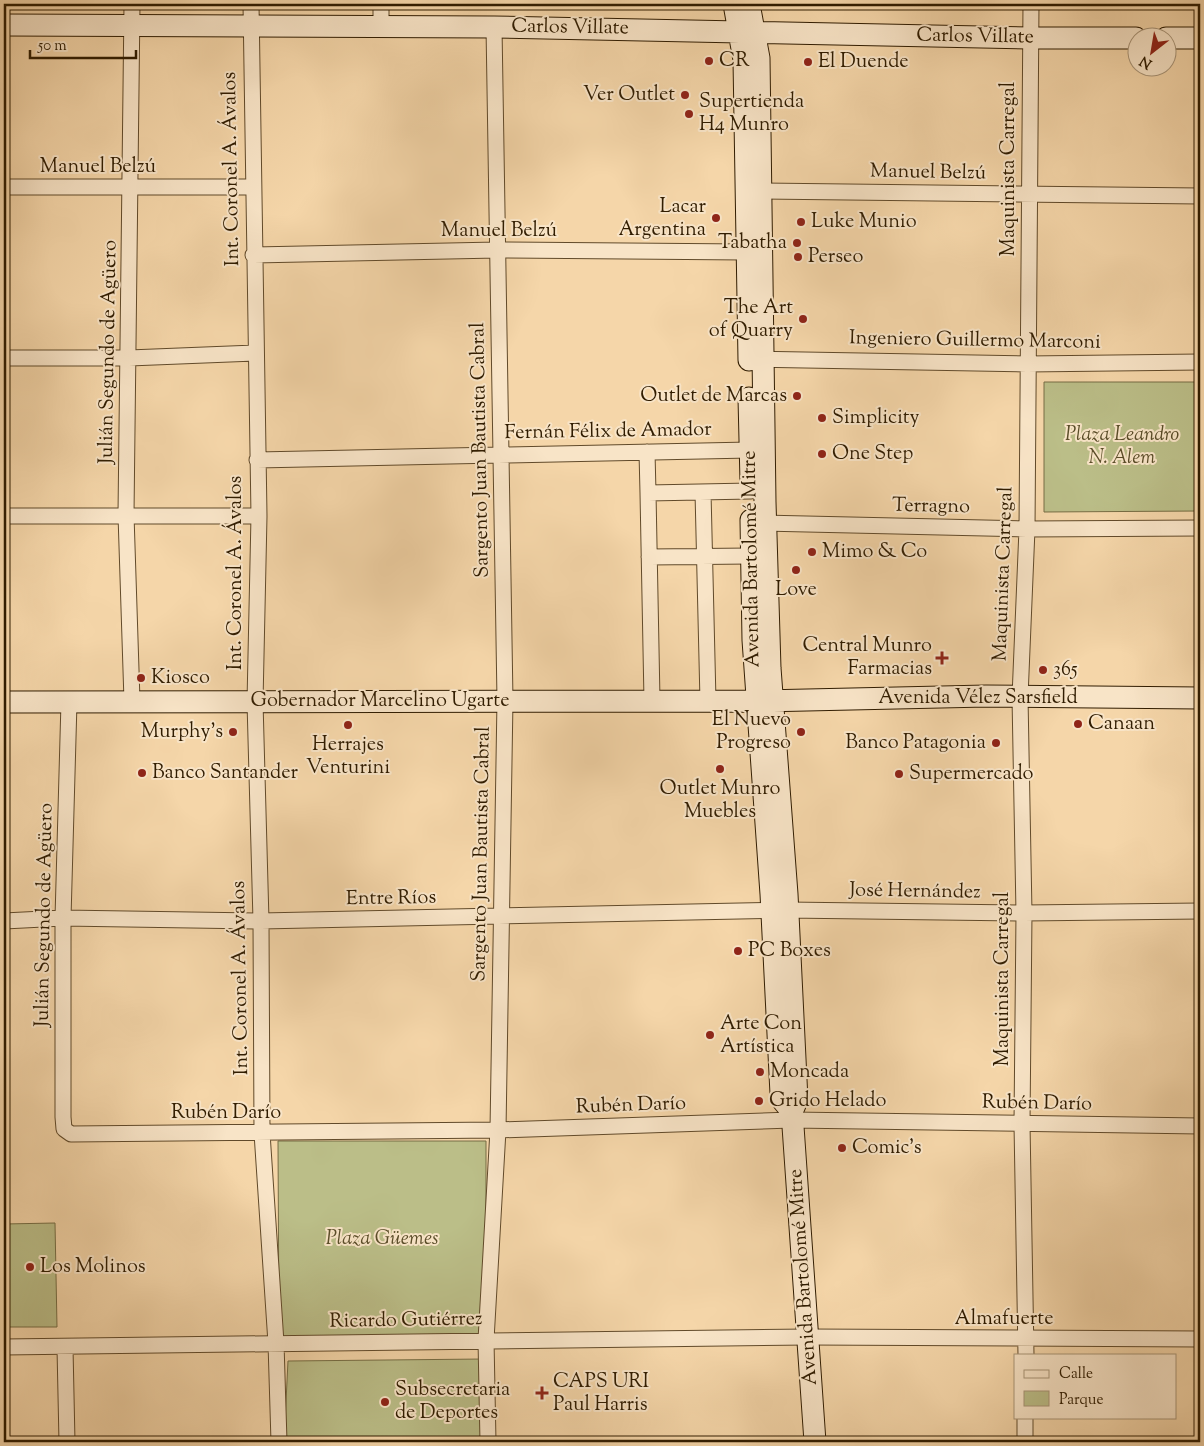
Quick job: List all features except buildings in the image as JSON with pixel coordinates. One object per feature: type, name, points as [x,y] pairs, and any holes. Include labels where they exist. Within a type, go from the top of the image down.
[{"type":"main road","name":"Avenida Bartolomé Mitre","points":[[734,4],[748,32]]},
{"type":"main road","name":"Avenida Bartolomé Mitre","points":[[749,4],[744,60],[753,191],[758,523],[764,700]]},
{"type":"main road","name":"Carlos Villate","points":[[4,25],[494,26],[1030,38],[1126,38]]},
{"type":"main road","points":[[1176,38],[1200,38]]},
{"type":"main road","name":"Avenida Bartolomé Mitre","points":[[753,191],[745,252],[756,359],[750,450],[751,491],[758,523],[751,556],[764,700],[779,910],[782,1094],[783,1101],[792,1116],[815,1442]]},
{"type":"main road","name":"Avenida Vélez Sarsfield","points":[[764,700],[1020,697],[1200,698]]},
{"type":"main road","name":"Gobernador Marcelino Ugarte","points":[[4,702],[764,700]]},
{"type":"street","name":"Julián Segundo de Agüero","points":[[132,4],[126,515],[132,701]]},
{"type":"street","name":"Int. Coronel A. Ávalos","points":[[251,4],[252,187],[258,516],[255,702],[261,922],[262,1133],[276,1343],[279,1442]]},
{"type":"street","points":[[381,4],[381,26]]},
{"type":"street","name":"Maquinista Carregal","points":[[1026,1354],[1022,1124],[1024,913],[1020,697],[1027,529],[1031,4]]},
{"type":"street","name":"Sargento Juan Bautista Cabral","points":[[488,1442],[486,1340],[498,1130],[505,700],[494,26]]},
{"type":"street","name":"Manuel Belzú","points":[[4,187],[252,187]]},
{"type":"street","name":"Manuel Belzú","points":[[753,191],[1200,196]]},
{"type":"street","name":"Manuel Belzú","points":[[253,254],[497,250],[745,252]]},
{"type":"street","points":[[4,358],[129,358],[255,352]]},
{"type":"street","name":"Ingeniero Guillermo Marconi","points":[[756,359],[1027,364],[1200,362]]},
{"type":"street","name":"Fernán Félix de Amador","points":[[257,460],[750,450]]},
{"type":"street","points":[[647,452],[652,700]]},
{"type":"street","points":[[648,493],[751,491]]},
{"type":"street","points":[[703,492],[708,701]]},
{"type":"street","points":[[4,516],[258,516]]},
{"type":"street","name":"Terragno","points":[[758,523],[1027,529],[1200,528]]},
{"type":"street","points":[[649,558],[751,556]]},
{"type":"street","name":"Julián Segundo de Agüero","points":[[64,1129],[63,918],[69,702]]},
{"type":"street","name":"José Hernández","points":[[779,910],[1024,913],[1200,911]]},
{"type":"street","name":"Entre Ríos","points":[[4,921],[63,918],[261,922],[501,918],[779,910]]},
{"type":"street","name":"Rubén Darío","points":[[64,1129],[71,1134],[498,1130],[792,1116],[1022,1124],[1200,1126]]},
{"type":"street","name":"Almafuerte","points":[[808,1337],[1200,1339]]},
{"type":"street","name":"Ricardo Gutiérrez","points":[[4,1347],[65,1348],[276,1343],[808,1337]]},
{"type":"street","points":[[65,1348],[67,1442]]},
{"type":"street","points":[[1025,1442],[1026,1418]]},
{"type":"green space","name":"Plaza Leandro N. Alem","points":[[1044,382],[1200,382],[1200,511],[1044,512]]},
{"type":"green space","name":"Plaza Güemes","points":[[278,1141],[486,1141],[486,1337],[279,1337]]},
{"type":"green space","name":"Los Molinos","points":[[55,1223],[57,1327],[4,1327],[4,1224]]},
{"type":"green space","name":"Subsecretaria de Deportes","points":[[483,1359],[484,1442],[284,1442],[288,1361]]},
{"type":"place","name":"CR","points":[[709,61]]},
{"type":"place","name":"El Duende","points":[[808,62]]},
{"type":"place","name":"Ver Outlet","points":[[685,95]]},
{"type":"place","name":"Supertienda H4 Munro","points":[[689,114]]},
{"type":"place","name":"Lacar Argentina","points":[[716,218]]},
{"type":"place","name":"Luke Munio","points":[[801,222]]},
{"type":"place","name":"Tabatha","points":[[797,243]]},
{"type":"place","name":"Perseo","points":[[798,257]]},
{"type":"place","name":"The Art of Quarry","points":[[803,319]]},
{"type":"place","name":"Outlet de Marcas","points":[[797,396]]},
{"type":"place","name":"Simplicity","points":[[822,418]]},
{"type":"place","name":"One Step","points":[[822,454]]},
{"type":"place","name":"Mimo & Co","points":[[812,552]]},
{"type":"place","name":"Love","points":[[796,570]]},
{"type":"place","name":"Central Munro Farmacias","points":[[942,658]]},
{"type":"place","name":"365","points":[[1043,670]]},
{"type":"place","name":"Kiosco","points":[[141,678]]},
{"type":"place","name":"Canaan","points":[[1078,724]]},
{"type":"place","name":"Herrajes Venturini","points":[[348,725]]},
{"type":"place","name":"Murphy's","points":[[233,732]]},
{"type":"place","name":"El Nuevo Progreso","points":[[801,732]]},
{"type":"place","name":"Banco Patagonia","points":[[996,743]]},
{"type":"place","name":"Outlet Munro Muebles","points":[[720,769]]},
{"type":"place","name":"Banco Santander","points":[[142,773]]},
{"type":"place","name":"Supermercado","points":[[899,774]]},
{"type":"place","name":"PC Boxes","points":[[738,951]]},
{"type":"place","name":"Arte Con Artística","points":[[710,1035]]},
{"type":"place","name":"Moncada","points":[[760,1072]]},
{"type":"place","name":"Grido Helado","points":[[759,1101]]},
{"type":"place","name":"Comic's","points":[[842,1148]]},
{"type":"place","name":"Los Molinos","points":[[30,1267]]},
{"type":"place","name":"CAPS URI Paul Harris","points":[[542,1393]]},
{"type":"place","name":"Subsecretaria de Deportes","points":[[385,1402]]}]
